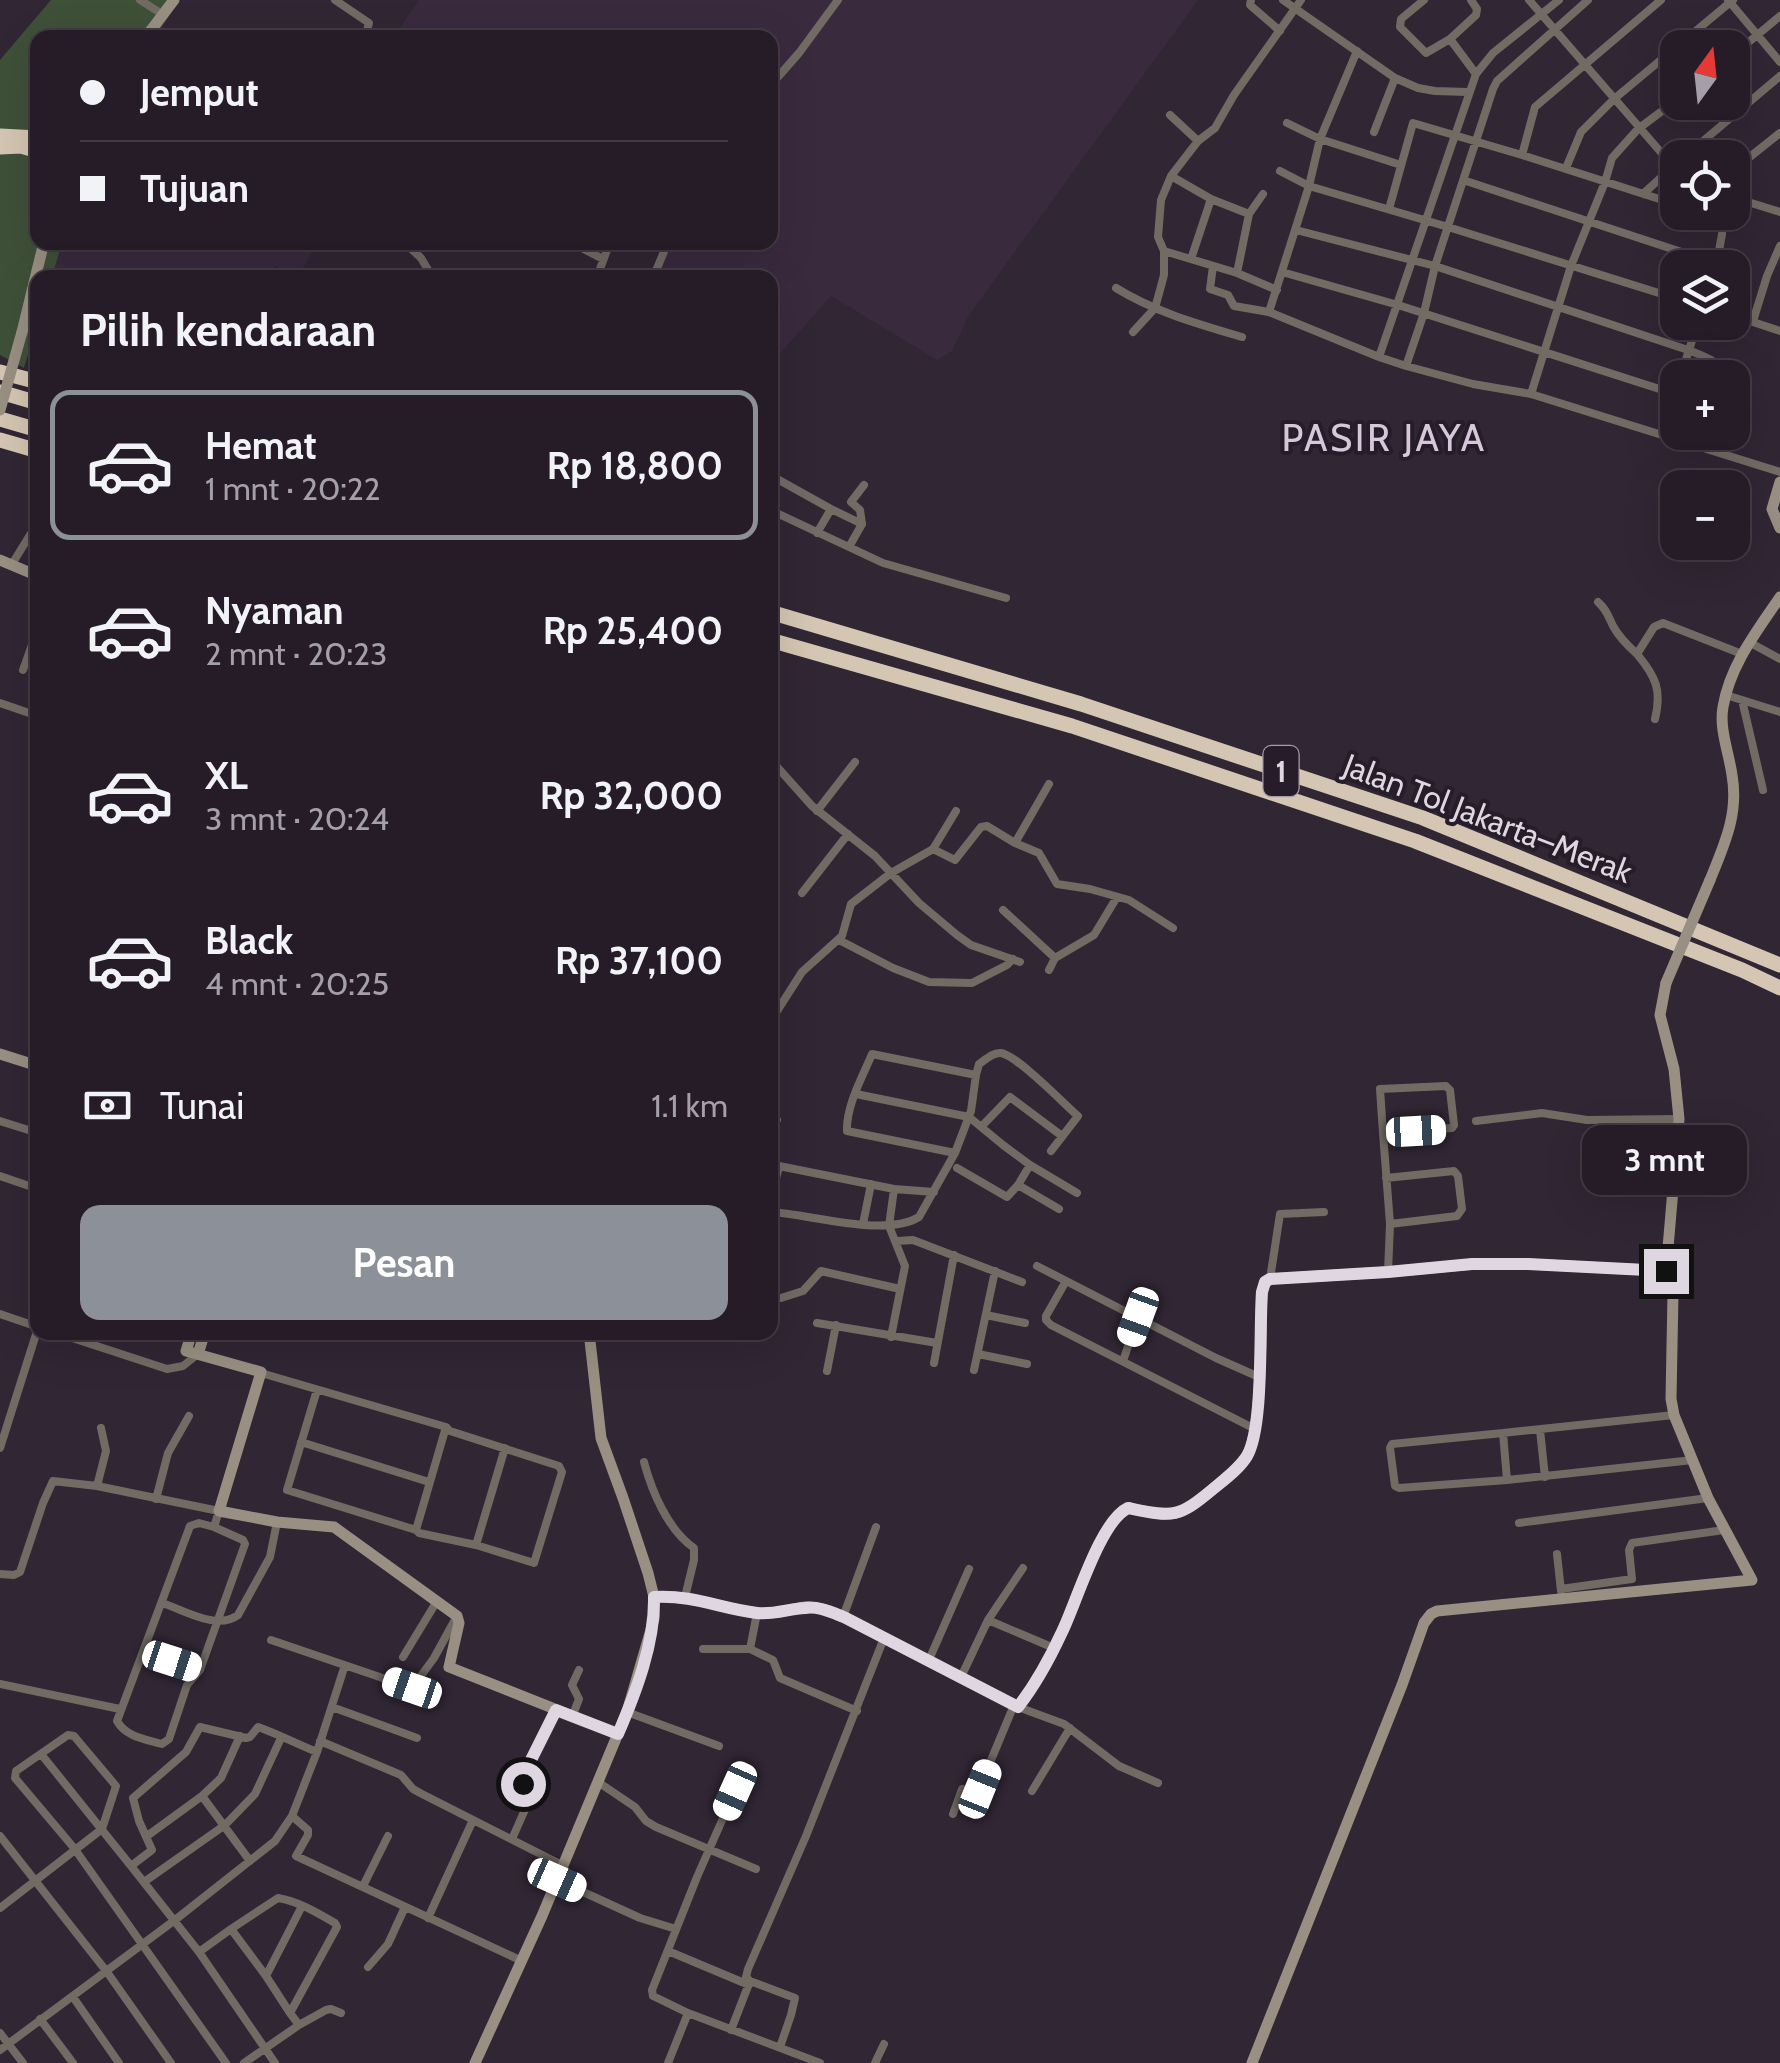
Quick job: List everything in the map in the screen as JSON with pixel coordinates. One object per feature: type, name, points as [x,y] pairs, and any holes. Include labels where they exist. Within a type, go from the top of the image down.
[{"type":"highway","points":[[0,136],[30,137]]},
{"type":"highway","points":[[0,146],[30,149]]},
{"type":"highway","points":[[0,372],[30,380]]},
{"type":"highway","points":[[0,392],[30,401]]},
{"type":"highway","points":[[0,418],[30,427]]},
{"type":"highway","points":[[0,440],[30,449]]},
{"type":"highway","name":"Jalan Tol Jakarta–Merak","points":[[778,614],[1080,704],[1424,818],[1780,964]]},
{"type":"highway","name":"Jalan Tol Jakarta–Merak","points":[[778,642],[1072,726],[1415,841],[1780,988]]},
{"type":"street","points":[[140,0],[162,14]]},
{"type":"street","points":[[154,30],[174,0]]},
{"type":"street","points":[[335,0],[369,23],[367,30]]},
{"type":"street","points":[[778,77],[838,0]]},
{"type":"street","points":[[1250,0],[1250,5],[1280,31]]},
{"type":"street","points":[[1282,0],[1395,78],[1435,92],[1468,92]]},
{"type":"street","points":[[1133,332],[1154,308],[1164,275],[1164,251],[1158,237],[1161,200],[1171,176],[1198,141],[1215,128],[1302,0]]},
{"type":"street","points":[[1424,0],[1399,24],[1424,52],[1450,39],[1476,16],[1477,9],[1470,0]]},
{"type":"street","points":[[1529,0],[1638,130],[1660,149]]},
{"type":"street","points":[[1379,357],[1476,74],[1493,54],[1559,0]]},
{"type":"street","points":[[1406,366],[1474,142],[1497,82],[1588,0]]},
{"type":"street","points":[[1522,155],[1534,109],[1661,0]]},
{"type":"street","points":[[1566,168],[1580,132],[1730,1],[1780,62]]},
{"type":"street","points":[[1750,42],[1780,16]]},
{"type":"street","points":[[1450,39],[1476,74]]},
{"type":"street","points":[[1269,312],[1320,138],[1357,51]]},
{"type":"street","points":[[1420,64],[1424,52]]},
{"type":"street","points":[[1493,54],[1508,70]]},
{"type":"street","points":[[1705,140],[1780,76]]},
{"type":"street","points":[[1374,132],[1395,78]]},
{"type":"street","points":[[1531,394],[1557,306],[1612,158],[1660,113]]},
{"type":"street","points":[[1170,115],[1198,141]]},
{"type":"street","points":[[1389,209],[1413,123],[1660,199]]},
{"type":"street","points":[[1287,124],[1401,165]]},
{"type":"street","points":[[1750,157],[1780,132]]},
{"type":"street","points":[[1280,172],[1309,186],[1660,293]]},
{"type":"street","points":[[1171,176],[1248,214]]},
{"type":"street","points":[[1643,194],[1660,179]]},
{"type":"street","points":[[1463,180],[1668,250]]},
{"type":"street","points":[[1237,273],[1248,214],[1263,194]]},
{"type":"street","points":[[1191,259],[1211,198]]},
{"type":"street","points":[[1750,203],[1780,212]]},
{"type":"street","points":[[1296,230],[1435,266],[1688,350],[1707,360]]},
{"type":"street","points":[[1719,250],[1722,234]]},
{"type":"street","points":[[1753,322],[1766,276],[1780,246]]},
{"type":"street","points":[[412,250],[428,270]]},
{"type":"street","points":[[585,250],[603,260]]},
{"type":"street","points":[[599,270],[607,250]]},
{"type":"street","points":[[1164,251],[1237,273],[1276,290]]},
{"type":"street","points":[[1213,266],[1210,289],[1228,294],[1234,306],[1269,312],[1406,366],[1531,394],[1660,435]]},
{"type":"street","points":[[1282,272],[1660,385]]},
{"type":"street","points":[[1116,288],[1154,308],[1242,337]]},
{"type":"street","points":[[0,410],[30,299]]},
{"type":"street","points":[[1750,321],[1780,331]]},
{"type":"street","points":[[1685,360],[1692,340]]},
{"type":"street","points":[[1708,450],[1780,472]]},
{"type":"street","points":[[778,480],[862,524]]},
{"type":"street","points":[[1780,482],[1772,509],[1780,528]]},
{"type":"street","points":[[850,547],[862,524],[860,510],[851,502],[864,485]]},
{"type":"street","points":[[817,532],[831,510]]},
{"type":"street","points":[[778,514],[883,563],[1006,598]]},
{"type":"street","points":[[30,532],[6,562],[30,572]]},
{"type":"street","points":[[1252,2063],[1426,1619],[1437,1612],[1561,1595],[1752,1580],[1708,1498],[1674,1415],[1670,1388],[1673,1294],[1666,1271],[1679,1119],[1674,1069],[1660,1015],[1666,983],[1732,825],[1735,797],[1722,718],[1726,695],[1746,648],[1780,598]]},
{"type":"street","points":[[1598,602],[1610,614],[1624,641],[1646,664],[1658,688],[1656,719]]},
{"type":"street","points":[[1637,654],[1654,627],[1663,623],[1780,659]]},
{"type":"street","points":[[23,670],[30,650]]},
{"type":"street","points":[[1726,695],[1780,712]]},
{"type":"street","points":[[1742,700],[1763,790]]},
{"type":"street","points":[[0,703],[30,713]]},
{"type":"street","points":[[817,810],[855,762]]},
{"type":"street","points":[[778,769],[817,810],[964,940],[1016,960],[972,982],[929,982],[839,940]]},
{"type":"street","points":[[1015,843],[1049,784]]},
{"type":"street","points":[[778,1010],[802,972],[839,940],[851,904],[932,849],[956,811]]},
{"type":"street","points":[[932,849],[955,860],[984,825],[1039,853],[1057,884],[1129,900],[1173,928]]},
{"type":"street","points":[[802,893],[848,834]]},
{"type":"street","points":[[1049,970],[1054,958],[1094,935],[1117,897]]},
{"type":"street","points":[[1003,910],[1054,958]]},
{"type":"street","points":[[976,1121],[979,1064],[1003,1053],[1078,1117],[1050,1150]]},
{"type":"street","points":[[0,1054],[30,1063]]},
{"type":"street","points":[[954,1152],[847,1132],[846,1128],[872,1054],[976,1076]]},
{"type":"street","points":[[1383,1133],[1452,1128],[1450,1088],[1380,1089],[1386,1178],[1390,1224],[1388,1272]]},
{"type":"street","points":[[856,1094],[976,1121],[1030,1165],[1077,1194]]},
{"type":"street","points":[[778,1212],[890,1227],[916,1219],[976,1121],[1010,1097],[1062,1136]]},
{"type":"street","points":[[1476,1121],[1542,1113],[1587,1120],[1679,1119]]},
{"type":"street","points":[[0,1122],[30,1131]]},
{"type":"street","points":[[957,1168],[1006,1197],[1030,1165]]},
{"type":"street","points":[[778,1170],[779,1166],[894,1189],[934,1192]]},
{"type":"street","points":[[1386,1178],[1454,1171],[1462,1209],[1457,1216],[1390,1224]]},
{"type":"street","points":[[0,1176],[30,1186]]},
{"type":"street","points":[[863,1224],[871,1184]]},
{"type":"street","points":[[1018,1185],[1059,1209]]},
{"type":"street","points":[[891,1337],[905,1262],[890,1227],[894,1189]]},
{"type":"street","points":[[1270,1279],[1280,1214],[1324,1212]]},
{"type":"street","points":[[896,1240],[913,1240],[1022,1282]]},
{"type":"street","points":[[934,1363],[954,1255]]},
{"type":"street","points":[[953,1814],[962,1789],[980,1789],[1016,1706],[1038,1678],[1054,1648],[1117,1514],[1128,1508],[1171,1515],[1192,1506],[1245,1459],[1254,1429],[1265,1282],[1472,1264],[1666,1271]]},
{"type":"street","points":[[1037,1266],[1258,1377]]},
{"type":"street","points":[[781,1298],[803,1292],[821,1271],[900,1288]]},
{"type":"street","points":[[974,1370],[995,1272]]},
{"type":"street","points":[[1066,1281],[1046,1316],[1048,1323],[1254,1429]]},
{"type":"street","points":[[0,1314],[30,1325]]},
{"type":"street","points":[[986,1316],[1025,1323]]},
{"type":"street","points":[[1123,1361],[1138,1317]]},
{"type":"street","points":[[817,1323],[937,1343]]},
{"type":"street","points":[[827,1371],[836,1326]]},
{"type":"street","points":[[0,1448],[34,1340]]},
{"type":"street","points":[[78,1340],[167,1370],[176,1368],[200,1340]]},
{"type":"street","points":[[190,1355],[191,1340]]},
{"type":"street","points":[[476,2063],[627,1712],[654,1619],[654,1597],[624,1498],[600,1438],[589,1340]]},
{"type":"street","points":[[978,1354],[1028,1364]]},
{"type":"street","points":[[190,1355],[261,1372],[446,1427],[450,1432],[562,1468],[536,1560],[530,1564],[289,1492],[287,1487],[317,1390]]},
{"type":"street","points":[[214,1526],[261,1372]]},
{"type":"street","points":[[1674,1415],[1394,1443],[1390,1448],[1393,1482],[1399,1488],[1694,1460]]},
{"type":"street","points":[[156,1499],[168,1453],[189,1416]]},
{"type":"street","points":[[416,1530],[446,1427]]},
{"type":"street","points":[[97,1486],[106,1451],[101,1428]]},
{"type":"street","points":[[1540,1430],[1544,1477]]},
{"type":"street","points":[[1502,1433],[1507,1480]]},
{"type":"street","points":[[301,1442],[430,1482]]},
{"type":"street","points":[[476,1545],[505,1448]]},
{"type":"street","points":[[644,1462],[663,1508],[682,1538],[694,1548],[686,1597]]},
{"type":"street","points":[[0,1574],[20,1572],[53,1480],[277,1522],[334,1527],[457,1616],[459,1623],[449,1667],[618,1734]]},
{"type":"street","points":[[1520,1523],[1708,1498]]},
{"type":"street","points":[[162,1602],[216,1622],[226,1623],[238,1615],[270,1557],[277,1522]]},
{"type":"street","points":[[190,1526],[214,1526],[246,1544],[200,1670],[190,1679],[169,1738],[162,1744],[123,1731],[117,1721],[162,1602],[190,1526]]},
{"type":"street","points":[[844,1617],[876,1528]]},
{"type":"street","points":[[1561,1595],[1632,1579],[1632,1543],[1724,1530]]},
{"type":"street","points":[[1558,1554],[1561,1595]]},
{"type":"street","points":[[928,1662],[969,1568]]},
{"type":"street","points":[[961,1677],[988,1620],[1023,1568]]},
{"type":"street","points":[[654,1597],[686,1597],[757,1613],[816,1608],[844,1617],[1016,1706],[1070,1728],[1120,1766],[1158,1783]]},
{"type":"street","points":[[403,1657],[437,1601]]},
{"type":"street","points":[[750,1649],[757,1613]]},
{"type":"street","points":[[271,1640],[412,1688],[457,1616]]},
{"type":"street","points":[[988,1620],[1054,1648]]},
{"type":"street","points":[[750,1983],[746,1977],[748,1968],[806,1836],[884,1638]]},
{"type":"street","points":[[703,1649],[750,1649],[774,1660],[780,1678],[857,1711]]},
{"type":"street","points":[[143,1652],[200,1670]]},
{"type":"street","points":[[434,1658],[441,1656],[450,1662]]},
{"type":"street","points":[[4,2047],[275,1841],[292,1816],[345,1665]]},
{"type":"street","points":[[572,1717],[579,1699],[572,1684],[580,1670]]},
{"type":"street","points":[[0,1684],[120,1710]]},
{"type":"street","points":[[332,1707],[417,1738]]},
{"type":"street","points":[[512,1839],[531,1796],[522,1778],[556,1710]]},
{"type":"street","points":[[627,1712],[719,1746]]},
{"type":"street","points":[[131,1866],[151,1852],[132,1802],[134,1796],[186,1752],[199,1728],[250,1738],[258,1728],[317,1752]]},
{"type":"street","points":[[1032,1791],[1070,1728]]},
{"type":"street","points":[[0,1908],[74,1848],[102,1828],[114,1796],[114,1782],[74,1736],[68,1735],[16,1770],[14,1778],[74,1848],[226,2063]]},
{"type":"street","points":[[147,1836],[221,1778],[240,1736]]},
{"type":"street","points":[[144,1882],[225,1825],[254,1794],[280,1738]]},
{"type":"street","points":[[320,1741],[401,1775],[414,1789],[562,1864]]},
{"type":"street","points":[[41,1754],[200,1952],[275,2063]]},
{"type":"street","points":[[598,1782],[636,1807],[646,1820],[756,1869]]},
{"type":"street","points":[[735,1791],[651,1993],[688,2013],[820,2063]]},
{"type":"street","points":[[202,1796],[250,1862]]},
{"type":"street","points":[[292,1816],[308,1830],[296,1856],[522,1960]]},
{"type":"street","points":[[428,1918],[473,1820]]},
{"type":"street","points":[[0,1836],[107,1972],[171,2063]]},
{"type":"street","points":[[363,1886],[388,1836]]},
{"type":"street","points":[[0,1856],[10,1848]]},
{"type":"street","points":[[557,1880],[676,1930]]},
{"type":"street","points":[[200,1952],[278,1898],[336,1923],[290,2014]]},
{"type":"street","points":[[266,1976],[302,1906]]},
{"type":"street","points":[[368,1967],[388,1944],[405,1907]]},
{"type":"street","points":[[231,1929],[299,2025]]},
{"type":"street","points":[[668,1951],[795,1998],[786,2063]]},
{"type":"street","points":[[731,2030],[750,1983]]},
{"type":"street","points":[[73,1998],[119,2063]]},
{"type":"street","points":[[244,2063],[326,2010],[341,2013]]},
{"type":"street","points":[[668,2063],[688,2013]]},
{"type":"street","points":[[40,2019],[73,2063]]},
{"type":"street","points":[[0,2033],[4,2047],[23,2063]]},
{"type":"street","points":[[875,2063],[884,2044]]},
{"type":"shaded area","points":[[419,0],[1198,0],[969,315],[952,351],[937,360],[831,296],[778,356],[778,270],[652,270],[662,250],[778,250],[778,30],[398,30]]},
{"type":"shaded area","points":[[60,250],[313,250],[302,270],[275,266],[272,270],[54,270]]},
{"type":"green space","points":[[51,0],[169,0],[176,6],[160,30],[30,30],[30,250],[60,250],[54,270],[30,270],[30,348],[24,368],[0,355],[0,60]]},
{"type":"district","name":"PASIR JAYA","points":[[1384,437]]},
{"type":"route","points":[[523,1784],[522,1778],[556,1710],[618,1734],[646,1654],[654,1619],[654,1597],[692,1598],[757,1613],[824,1610],[1018,1707],[1064,1630],[1093,1559],[1117,1514],[1128,1508],[1175,1515],[1192,1506],[1245,1459],[1254,1432],[1262,1292],[1270,1279],[1472,1264],[1666,1271]]}]
